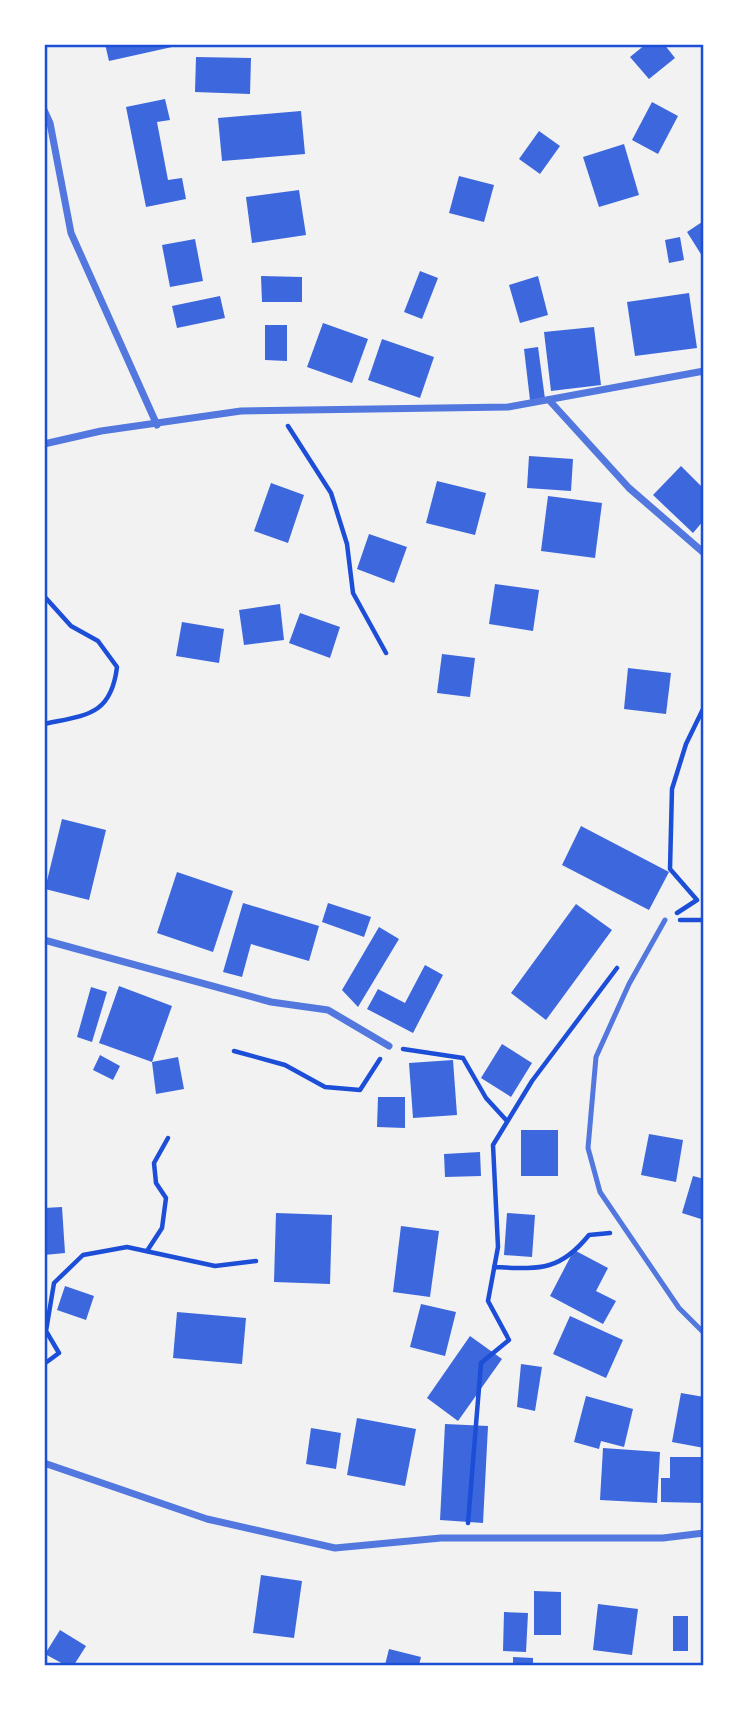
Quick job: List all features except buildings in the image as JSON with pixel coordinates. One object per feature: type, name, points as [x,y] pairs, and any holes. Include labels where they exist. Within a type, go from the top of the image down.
[{"type":"street","points":[[44,110],[50,123],[71,233],[157,425]]},
{"type":"street","points":[[44,444],[101,431],[241,411],[508,407],[704,371]]},
{"type":"street","points":[[549,400],[629,488],[704,553]]},
{"type":"street","points":[[44,940],[271,1002],[328,1010],[389,1046]]},
{"type":"street","points":[[44,1463],[207,1519],[335,1548],[467,1538],[663,1538],[704,1533]]},
{"type":"lane","points":[[665,920],[629,984],[596,1057],[588,1148],[600,1192],[679,1308],[704,1333]]},
{"type":"path","points":[[278,411],[331,493],[347,544],[354,593],[386,653]]},
{"type":"path","points":[[44,596],[71,626],[98,641],[117,667],[114,691],[91,714],[44,724]]},
{"type":"path","points":[[665,920],[697,900],[670,869],[672,789],[686,744],[704,706]]},
{"type":"path","points":[[665,920],[704,920]]},
{"type":"path","points":[[467,1538],[481,1363],[509,1340],[488,1301],[498,1247],[493,1144],[532,1081],[620,965]]},
{"type":"path","points":[[234,1051],[285,1065],[325,1087],[360,1090],[389,1046],[463,1058],[486,1098],[507,1121]]},
{"type":"path","points":[[147,1251],[162,1228],[166,1198],[156,1183],[155,1163],[168,1138]]},
{"type":"path","points":[[494,1267],[544,1269],[572,1255],[589,1235],[612,1233],[638,1247]]},
{"type":"path","points":[[44,1364],[59,1353],[46,1331],[54,1283],[83,1255],[127,1247],[215,1266],[256,1261]]}]
